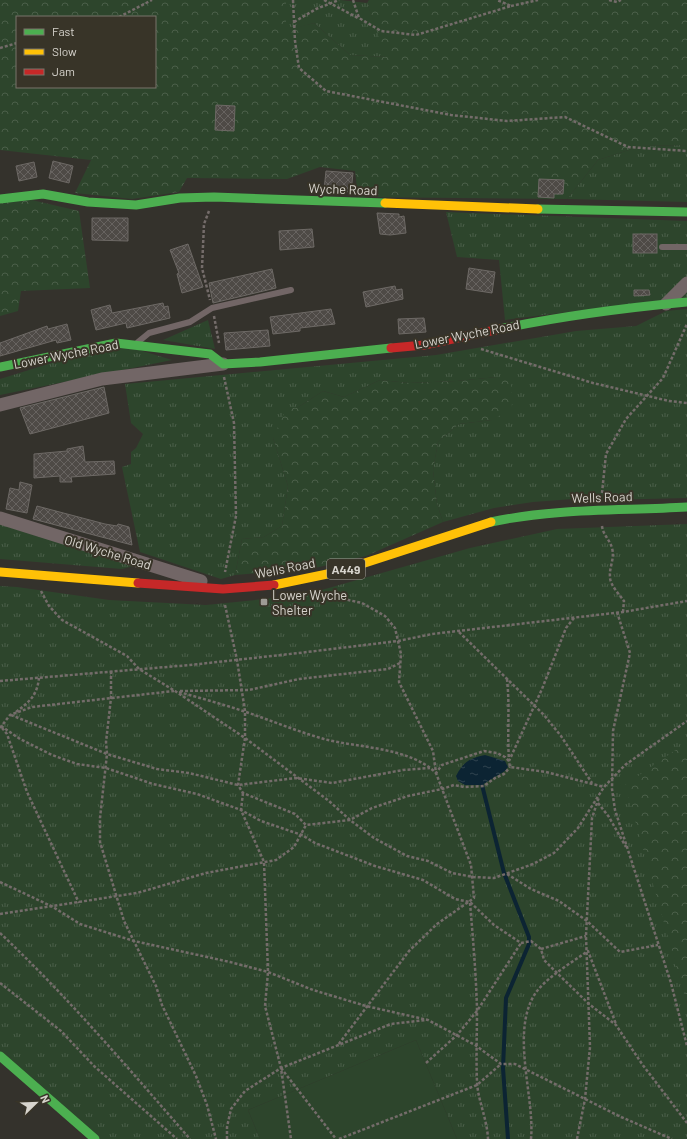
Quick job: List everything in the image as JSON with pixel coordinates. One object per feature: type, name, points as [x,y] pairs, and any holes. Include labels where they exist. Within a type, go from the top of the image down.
[{"type":"main road","name":"Wyche Road","points":[[0,199],[44,194],[88,202],[136,205],[180,198],[214,197],[484,207],[687,212]]},
{"type":"main road","name":"Lower Wyche Road","points":[[0,367],[116,343],[136,344],[210,354],[223,364],[260,362],[424,345],[559,317],[687,302]]},
{"type":"main road","name":"Wells Road","points":[[0,572],[219,588],[255,588],[296,581],[352,568],[492,521],[547,512],[687,507]]},
{"type":"main road","points":[[0,1056],[95,1139]]},
{"type":"street","points":[[666,304],[687,283]]},
{"type":"street","name":"Lower Wyche Road","points":[[0,405],[102,380],[223,364]]},
{"type":"street","name":"Old Wyche Road","points":[[0,518],[196,578],[219,588]]},
{"type":"lane","points":[[662,247],[687,246]]},
{"type":"lane","points":[[136,344],[149,333],[190,322],[212,308],[292,290]]},
{"type":"path","points":[[121,16],[152,0]]},
{"type":"path","points":[[293,0],[295,41],[299,68],[326,90],[451,115],[507,121],[565,117],[628,148],[687,152]]},
{"type":"path","points":[[324,0],[381,32],[416,35],[511,6],[538,0]]},
{"type":"path","points":[[294,22],[316,9],[339,0]]},
{"type":"path","points":[[353,0],[358,18]]},
{"type":"path","points":[[497,0],[511,6]]},
{"type":"path","points":[[609,0],[617,2],[621,0]]},
{"type":"path","points":[[0,48],[16,43]]},
{"type":"path","points":[[204,224],[202,268],[208,289]]},
{"type":"path","points":[[212,308],[234,423],[236,516],[219,588],[237,660],[242,690],[245,738],[238,785],[243,793],[296,814],[306,825]]},
{"type":"path","points":[[624,612],[624,601],[616,590],[610,577],[613,560],[612,547],[603,533],[600,510],[606,454],[626,419],[663,378],[687,324]]},
{"type":"path","points":[[474,347],[593,383],[648,396],[687,403]]},
{"type":"path","points":[[35,575],[49,606],[62,620],[127,656],[139,669],[175,691],[245,738],[296,778],[329,801],[350,820],[374,838],[407,856],[428,861],[452,873],[473,878],[484,879],[506,874],[533,864],[554,853],[578,828],[604,786],[625,765],[687,720]]},
{"type":"path","points":[[296,581],[304,591],[317,598],[344,599],[362,603],[385,616],[395,628],[401,654],[399,682],[433,751],[436,773],[471,865],[473,878],[474,898],[437,924],[409,951],[338,1045]]},
{"type":"path","points":[[0,680],[39,678],[237,660],[398,641],[458,631],[624,612],[687,601]]},
{"type":"path","points":[[617,612],[630,653],[612,731],[612,789],[615,810],[671,983],[687,1046]]},
{"type":"path","points":[[509,761],[534,706],[566,628],[574,618]]},
{"type":"path","points":[[458,631],[477,648],[534,706],[561,736],[593,784]]},
{"type":"path","points":[[11,715],[32,707],[175,691],[242,690],[300,679],[388,669],[400,663]]},
{"type":"path","points":[[111,671],[111,698],[106,742],[106,768],[100,818],[100,842],[124,921],[156,986],[162,1005],[196,1076],[207,1105],[216,1139]]},
{"type":"path","points":[[0,727],[7,718],[26,704],[38,690],[39,678]]},
{"type":"path","points":[[507,679],[509,693],[507,727],[510,767]]},
{"type":"path","points":[[175,691],[244,711],[325,739],[411,757],[431,768],[436,773]]},
{"type":"path","points":[[11,715],[107,754],[157,769],[189,773],[238,785],[296,778],[332,783],[403,770],[431,768]]},
{"type":"path","points":[[0,727],[52,755],[77,764],[106,768],[153,784],[198,794],[241,810],[261,821],[302,835],[315,843],[369,863],[423,880],[455,899],[470,902],[494,925],[521,943]]},
{"type":"path","points":[[0,727],[6,734],[27,792],[79,903]]},
{"type":"path","points":[[436,773],[442,765],[484,750],[497,753],[509,761]]},
{"type":"path","points":[[510,767],[546,772],[604,786]]},
{"type":"path","points":[[306,825],[350,820],[372,808],[400,798],[454,785],[464,787],[484,786],[495,778],[504,774],[510,767]]},
{"type":"path","points":[[243,793],[241,810],[264,862],[268,972],[265,1006],[281,1068],[291,1139]]},
{"type":"path","points":[[577,1139],[586,1099],[590,1046],[588,951],[586,936],[588,921],[592,818],[600,793]]},
{"type":"path","points":[[597,802],[609,817],[630,854]]},
{"type":"path","points":[[0,914],[137,893],[206,873],[276,860],[294,847],[302,835],[306,825]]},
{"type":"path","points":[[506,874],[531,889],[559,901],[588,921],[620,952],[658,945]]},
{"type":"path","points":[[0,882],[53,907],[80,924],[134,941],[268,972],[313,990],[366,1006],[428,1020],[475,1045],[501,1064],[515,1064],[672,1139]]},
{"type":"path","points":[[470,902],[474,942],[477,1011],[475,1045],[477,1085],[487,1123],[488,1139]]},
{"type":"path","points":[[0,933],[23,955],[109,1046],[190,1139]]},
{"type":"path","points":[[541,949],[586,936]]},
{"type":"path","points":[[426,1063],[457,1035],[477,1011],[521,943],[529,941],[541,949],[544,960],[589,1004],[616,1025]]},
{"type":"path","points":[[531,1139],[533,1124],[525,1069],[527,1009],[538,991],[557,973],[588,951]]},
{"type":"path","points":[[588,951],[616,1025],[642,1064],[687,1123]]},
{"type":"path","points":[[0,983],[61,1031],[94,1066],[177,1139]]},
{"type":"path","points":[[227,1139],[227,1127],[231,1109],[245,1091],[281,1068],[392,1024],[428,1020]]},
{"type":"path","points":[[339,1139],[477,1085],[501,1064]]},
{"type":"path","points":[[281,1068],[336,1139]]},
{"type":"green space","points":[[0,0],[286,0],[286,30],[314,23],[350,55],[386,57],[367,3],[369,0],[687,0],[687,145],[641,146],[598,160],[567,199],[358,197],[355,171],[320,167],[287,179],[187,178],[179,192],[132,199],[75,193],[91,160],[0,150]]},
{"type":"green space","points":[[286,0],[340,0],[367,3],[387,57],[350,55],[314,23],[286,31]]},
{"type":"green space","points":[[687,145],[687,202],[567,199],[598,160],[641,146]]},
{"type":"green space","points":[[19,197],[79,211],[90,288],[21,291],[18,311],[0,316],[0,204]]},
{"type":"green space","points":[[446,212],[687,221],[687,297],[505,320],[499,260],[457,257]]},
{"type":"green space","points":[[687,309],[687,498],[602,500],[573,499],[533,502],[494,508],[443,522],[437,504],[433,470],[438,442],[459,424],[492,420],[497,377],[457,381],[409,383],[380,380],[344,397],[323,391],[297,408],[273,438],[288,486],[282,526],[264,537],[242,539],[235,575],[221,579],[140,552],[122,467],[131,464],[131,452],[136,448],[143,434],[131,423],[125,384],[436,355],[576,331],[636,326],[666,311]]},
{"type":"green space","points":[[208,320],[215,349],[163,340]]},
{"type":"green space","points":[[116,343],[172,360],[0,395],[0,379]]},
{"type":"green space","points":[[497,377],[511,381],[512,409],[492,420],[459,424],[438,442],[433,470],[437,504],[443,522],[366,556],[315,568],[235,575],[242,539],[264,537],[282,526],[288,486],[273,438],[287,407],[297,408],[323,391],[344,397],[380,380],[409,383],[457,381]]},
{"type":"green space","points":[[0,524],[145,563],[122,569],[0,559]]},
{"type":"green space","points":[[687,524],[687,743],[653,878],[687,1004],[687,1139],[457,1139],[416,1040],[248,1110],[260,1139],[95,1139],[0,1056],[0,586],[109,600],[206,605],[304,595],[470,548],[557,529]]},
{"type":"green space","points":[[687,742],[687,1004],[625,785]]},
{"type":"green space","points":[[416,1040],[457,1139],[260,1139],[248,1110]]},
{"type":"water","points":[[485,755],[505,761],[508,767],[505,771],[482,785],[465,785],[458,781],[456,776],[464,764],[471,759]]},
{"type":"building","points":[[216,105],[235,106],[234,131],[215,130]]},
{"type":"building","points":[[53,161],[73,166],[69,183],[49,178]]},
{"type":"building","points":[[34,162],[37,177],[19,181],[16,166]]},
{"type":"building","points":[[326,171],[353,173],[351,192],[324,190]]},
{"type":"building","points":[[539,179],[564,180],[563,194],[554,194],[554,198],[538,197]]},
{"type":"building","points":[[377,213],[399,214],[399,217],[404,216],[406,233],[390,235],[380,234]]},
{"type":"building","points":[[92,218],[128,218],[128,241],[92,240]]},
{"type":"building","points":[[312,229],[314,247],[280,250],[279,231]]},
{"type":"building","points":[[633,234],[657,234],[657,253],[633,253]]},
{"type":"building","points":[[188,244],[203,287],[182,293],[177,274],[179,273],[170,250]]},
{"type":"building","points":[[469,268],[495,272],[492,293],[466,289]]},
{"type":"building","points":[[272,269],[276,288],[213,303],[209,283]]},
{"type":"building","points":[[395,286],[396,290],[402,289],[403,299],[366,307],[363,292]]},
{"type":"building","points":[[634,290],[649,290],[650,295],[634,296]]},
{"type":"building","points":[[163,303],[164,307],[168,306],[170,318],[127,328],[126,323],[96,330],[91,310],[110,305],[112,313]]},
{"type":"building","points":[[331,309],[335,324],[300,328],[300,331],[273,334],[270,317]]},
{"type":"building","points":[[424,318],[426,332],[399,334],[398,319]]},
{"type":"building","points":[[67,324],[71,340],[57,343],[56,340],[0,356],[0,343],[47,326],[48,329]]},
{"type":"building","points":[[268,330],[270,346],[226,350],[224,333]]},
{"type":"building","points":[[104,387],[109,413],[30,434],[20,408]]},
{"type":"building","points":[[83,446],[85,462],[114,461],[115,474],[71,477],[72,482],[60,482],[60,476],[34,478],[34,454],[67,451],[67,449]]},
{"type":"building","points":[[20,482],[32,485],[27,513],[6,509],[10,488],[19,490]]},
{"type":"building","points":[[37,506],[105,524],[117,526],[118,524],[129,527],[132,545],[33,519]]},
{"type":"waterway","points":[[482,785],[504,873],[529,937],[529,944],[506,998],[503,1068],[508,1139]]},
{"type":"traffic: fast","points":[[0,199],[43,194],[88,202],[136,205],[180,198],[214,197],[385,203]]},
{"type":"traffic: fast","points":[[538,209],[687,212]]},
{"type":"traffic: fast","points":[[500,329],[593,313],[687,302]]},
{"type":"traffic: fast","points":[[0,367],[116,343],[210,354],[223,364],[260,362],[391,348]]},
{"type":"traffic: fast","points":[[491,522],[540,514],[564,512],[687,507]]},
{"type":"traffic: fast","points":[[0,1056],[95,1139]]},
{"type":"traffic: slow","points":[[385,203],[538,209]]},
{"type":"traffic: slow","points":[[274,585],[337,572],[491,522]]},
{"type":"traffic: slow","points":[[0,572],[138,583]]},
{"type":"traffic: jam","points":[[391,348],[424,345],[500,329]]},
{"type":"traffic: jam","points":[[138,583],[223,589],[274,585]]},
{"type":"place","name":"Lower Wyche Shelter","points":[[264,602]]}]
